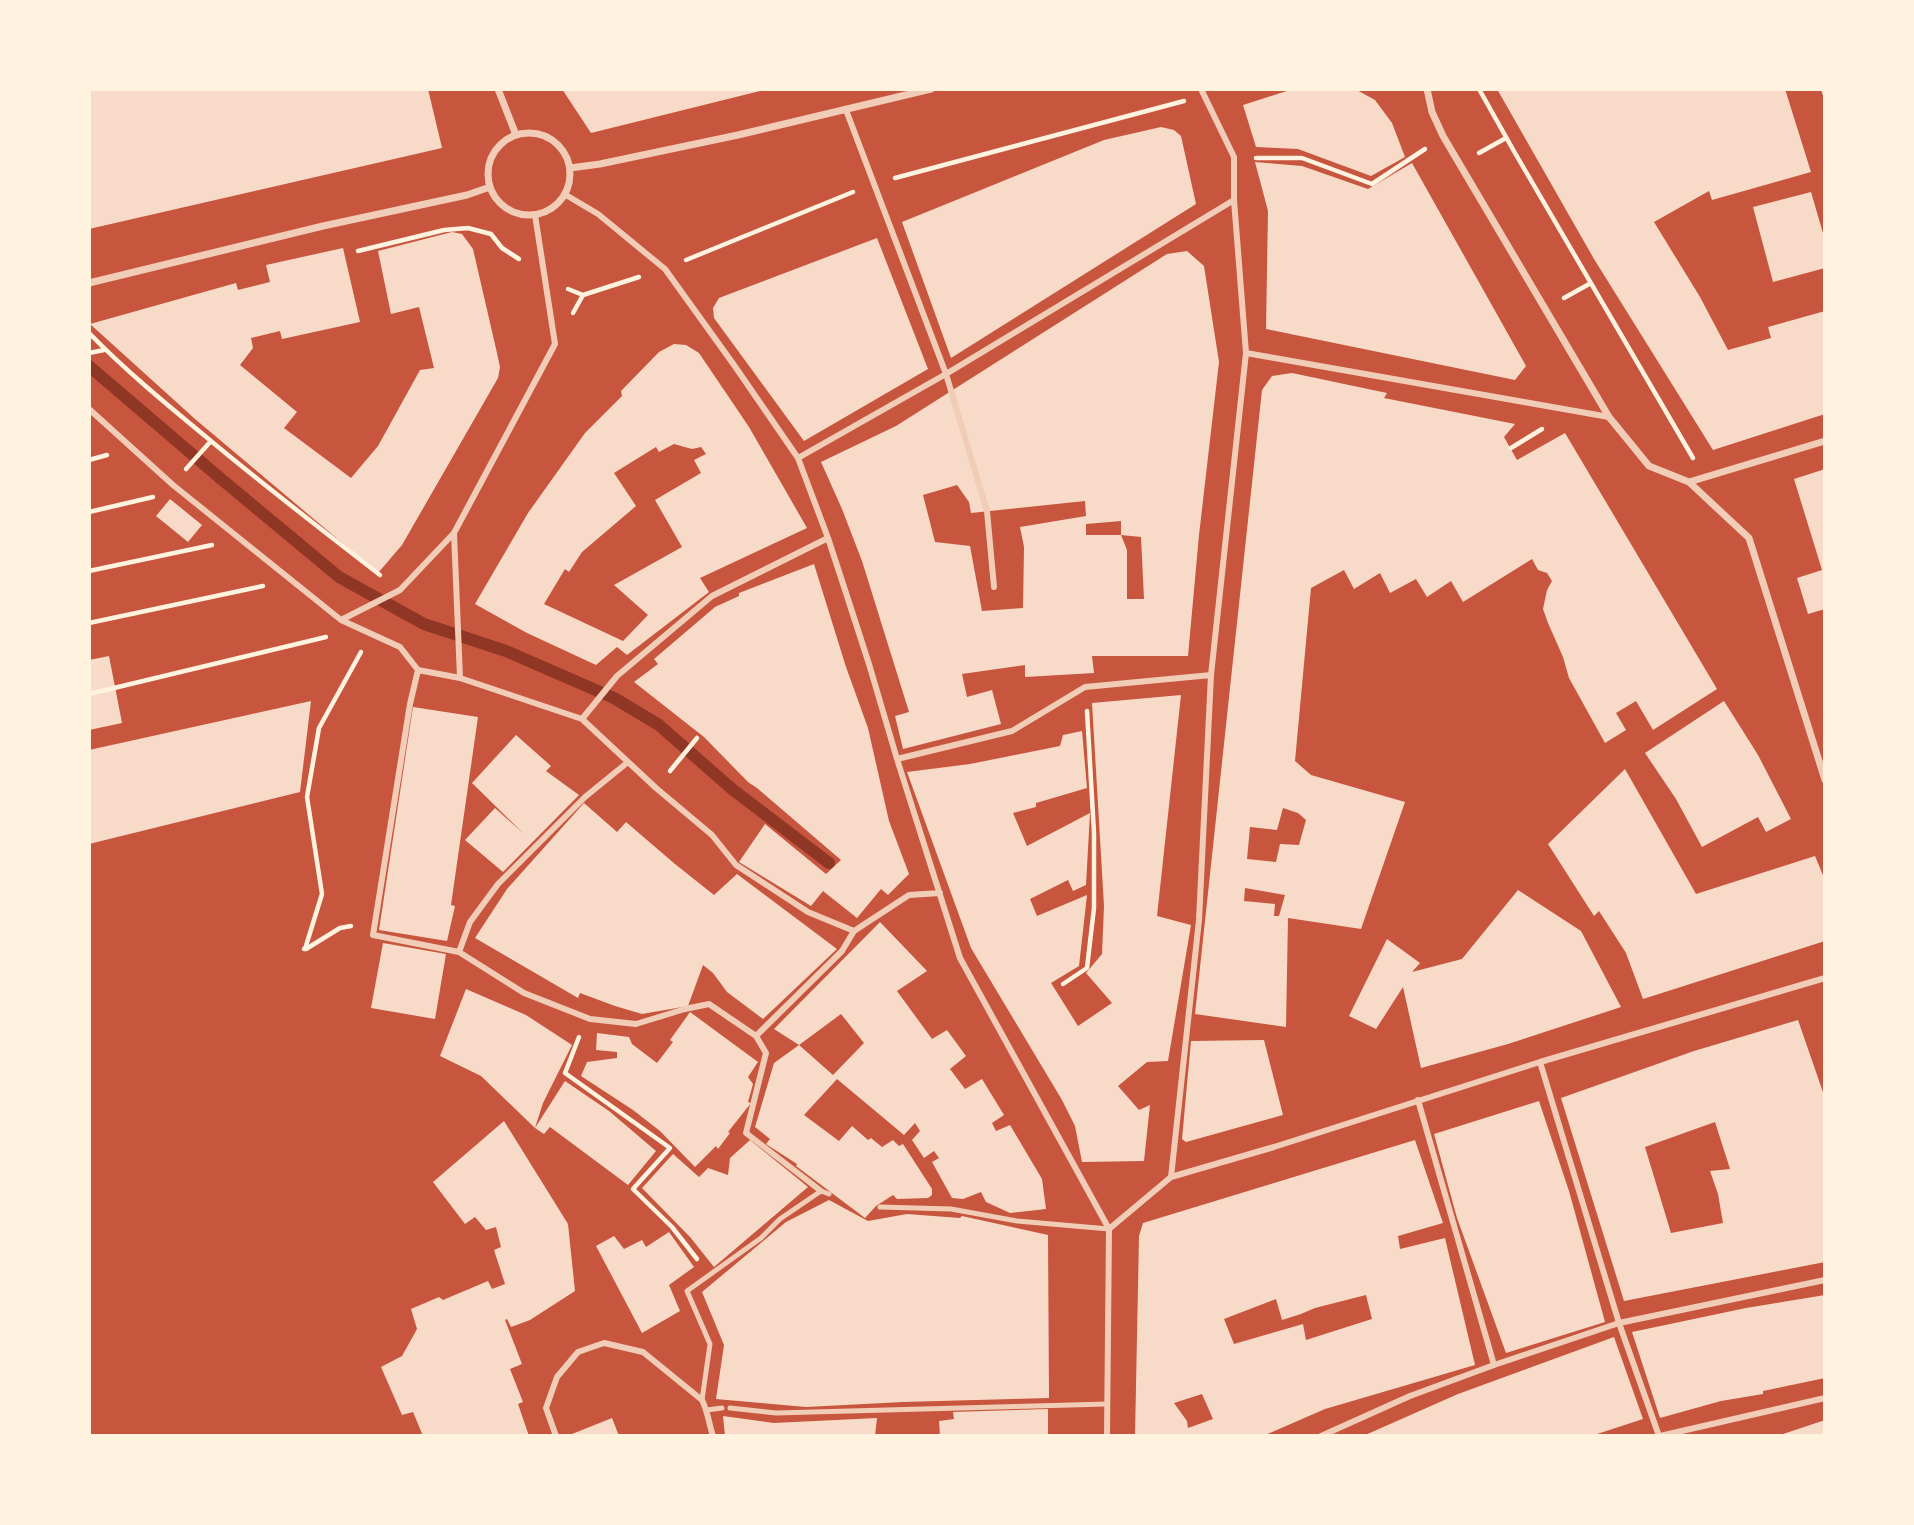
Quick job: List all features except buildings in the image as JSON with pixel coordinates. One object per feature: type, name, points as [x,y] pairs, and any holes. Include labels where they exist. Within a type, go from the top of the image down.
[{"type":"street","points":[[498,89],[516,135]]},
{"type":"street","points":[[570,168],[600,164],[930,89]]},
{"type":"street","points":[[1171,1177],[1199,920],[1210,675],[1246,353],[1234,200],[1234,157],[1201,89]]},
{"type":"street","points":[[1427,89],[1432,112],[1443,136],[1609,417],[1649,466],[1689,482],[1749,538],[1825,780]]},
{"type":"street","points":[[846,110],[946,374],[987,512],[994,587]]},
{"type":"street","points":[[528,133],[540,134],[560,146],[567,156],[570,168],[566,195],[558,204],[535,215],[522,215],[508,210],[498,201],[488,177],[489,164],[504,141],[528,133]]},
{"type":"street","points":[[89,283],[323,226],[467,195],[490,187]]},
{"type":"street","points":[[566,195],[598,214],[665,269],[798,458],[828,538],[869,664],[960,958],[1109,1229],[1107,1436]]},
{"type":"street","points":[[798,458],[946,374],[1234,200]]},
{"type":"street","points":[[341,620],[400,590],[454,533],[555,344],[535,215]]},
{"type":"street","points":[[1246,353],[1609,417]]},
{"type":"street","points":[[89,409],[173,485],[341,620],[400,647],[418,670],[460,678],[582,719],[712,835],[736,865],[808,912],[854,930]]},
{"type":"street","points":[[1689,482],[1825,441]]},
{"type":"street","points":[[454,533],[460,678]]},
{"type":"street","points":[[582,719],[617,676],[712,596],[828,538]]},
{"type":"street","points":[[418,670],[410,704],[373,935],[459,952],[524,993],[590,1019],[636,1024],[709,1004],[756,1036],[766,1054],[746,1133],[821,1191]]},
{"type":"street","points":[[897,760],[1012,731],[1085,687],[1210,675]]},
{"type":"street","points":[[459,952],[470,922],[498,884],[575,807],[628,762]]},
{"type":"street","points":[[756,1036],[842,951],[854,930],[909,895],[940,893]]},
{"type":"street","points":[[1109,1229],[1171,1177],[1540,1062],[1825,978]]},
{"type":"street","points":[[1540,1062],[1619,1323],[1659,1436],[1825,1398]]},
{"type":"street","points":[[1418,1100],[1494,1365]]},
{"type":"street","points":[[1321,1436],[1410,1396],[1619,1323],[1825,1280]]},
{"type":"street","points":[[556,1436],[546,1408],[557,1377],[578,1352],[604,1343],[643,1352],[702,1400],[713,1436]]},
{"type":"lane","points":[[702,1400],[710,1344],[687,1291],[761,1238],[780,1219],[821,1191],[829,1194]]},
{"type":"lane","points":[[880,1207],[951,1209],[1017,1221],[1109,1229]]},
{"type":"lane","points":[[730,1408],[776,1413],[1107,1404]]},
{"type":"lane","points":[[707,1410],[722,1408]]},
{"type":"path","points":[[1479,89],[1697,464]]},
{"type":"path","points":[[1234,157],[1302,158],[1372,184],[1443,136]]},
{"type":"path","points":[[1460,163],[1506,138]]},
{"type":"path","points":[[358,251],[444,230],[468,228],[491,234],[502,248],[545,278],[583,295]]},
{"type":"path","points":[[89,333],[105,350],[211,441],[400,590]]},
{"type":"path","points":[[89,353],[105,350]]},
{"type":"path","points":[[203,450],[211,441]]},
{"type":"path","points":[[89,512],[163,495]]},
{"type":"path","points":[[89,571],[220,544]]},
{"type":"path","points":[[89,623],[269,585]]},
{"type":"path","points":[[89,694],[330,636]]},
{"type":"path","points":[[340,928],[304,949],[322,894],[307,797],[319,728],[361,651],[400,647]]},
{"type":"path","points":[[1063,984],[1087,968],[1094,908],[1094,833],[1085,687]]},
{"type":"path","points":[[676,764],[697,738]]},
{"type":"path","points":[[581,1031],[565,1073],[670,1148],[633,1189],[684,1240],[710,1276]]},
{"type":"waterway","points":[[89,366],[339,577],[424,624],[506,651],[614,698],[659,725],[732,789],[829,863]]}]
